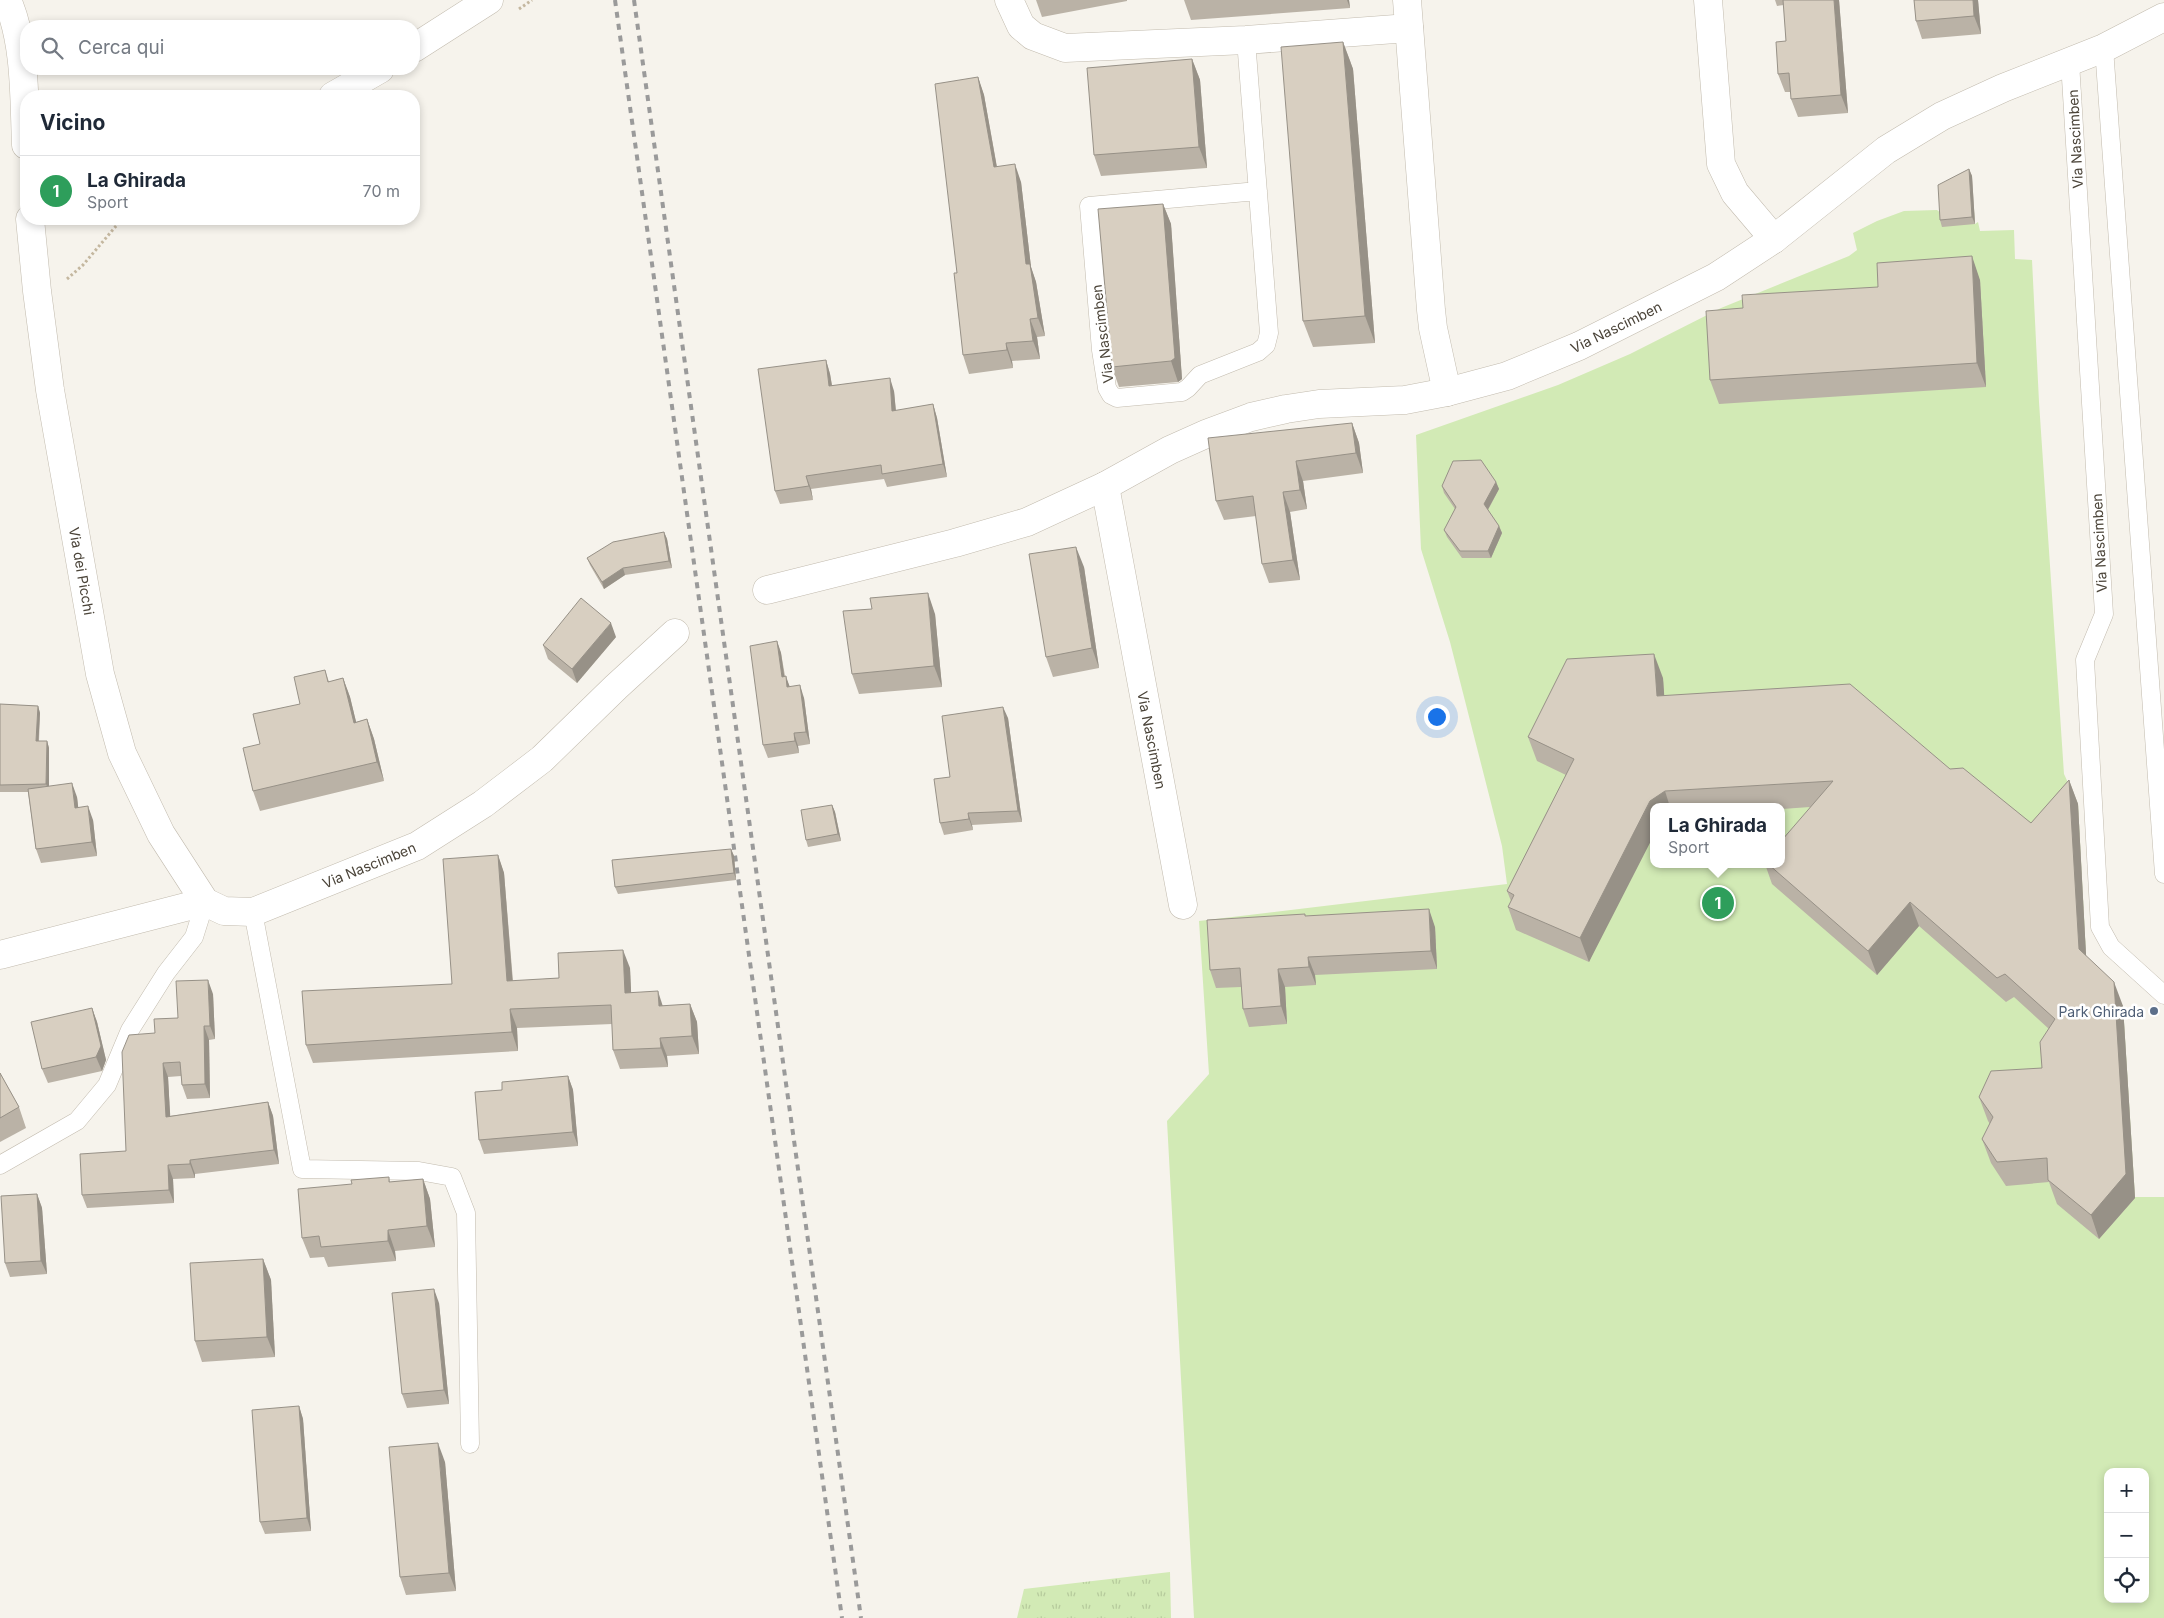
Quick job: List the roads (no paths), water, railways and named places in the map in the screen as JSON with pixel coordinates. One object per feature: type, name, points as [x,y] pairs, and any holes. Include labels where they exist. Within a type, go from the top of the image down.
[{"type":"street","points":[[7,0],[20,56]]},
{"type":"street","points":[[420,44],[488,0]]},
{"type":"street","points":[[1009,0],[1021,26],[1033,36],[1065,48],[1246,40],[1409,28]]},
{"type":"street","points":[[1407,0],[1433,328],[1446,392]]},
{"type":"street","points":[[1708,0],[1721,164],[1735,193],[1774,239]]},
{"type":"street","name":"Via Nascimben","points":[[767,590],[983,536],[1027,522],[1105,486],[1170,450],[1208,433],[1252,417],[1319,404],[1405,400],[1446,392],[1508,376],[1579,346],[1716,277],[1774,239],[1886,150],[1942,116],[2003,88],[2104,48],[2164,17]]},
{"type":"street","points":[[22,75],[23,90]]},
{"type":"street","points":[[343,90],[370,75]]},
{"type":"street","name":"Via dei Picchi","points":[[30,225],[36,291],[52,400],[100,674],[122,753],[161,834],[205,902]]},
{"type":"street","name":"Via Nascimben","points":[[1105,486],[1183,905]]},
{"type":"street","name":"Via Nascimben","points":[[205,902],[224,911],[253,912],[417,846],[484,804],[542,759],[675,633]]},
{"type":"street","points":[[0,956],[205,902]]},
{"type":"lane","name":"Via Nascimben","points":[[1246,40],[1258,191],[1269,333],[1266,345],[1258,352],[1200,375],[1182,392],[1117,398],[1111,395],[1107,388],[1101,350],[1090,206],[1258,191]]},
{"type":"lane","points":[[2104,48],[2164,874]]},
{"type":"lane","name":"Via Nascimben","points":[[2070,62],[2104,614],[2085,660],[2100,927],[2111,947],[2164,996]]},
{"type":"lane","points":[[0,1165],[77,1122],[107,1085],[130,1030],[166,973],[194,937],[205,902]]},
{"type":"lane","points":[[253,912],[302,1169],[419,1171],[452,1177],[466,1213],[470,1444]]},
{"type":"railway","points":[[615,0],[842,1618]]},
{"type":"railway","points":[[634,0],[861,1618]]},
{"type":"place","name":"La Ghirada","points":[[1718,903]]},
{"type":"place","name":"Park Ghirada","points":[[2154,1011]]}]
